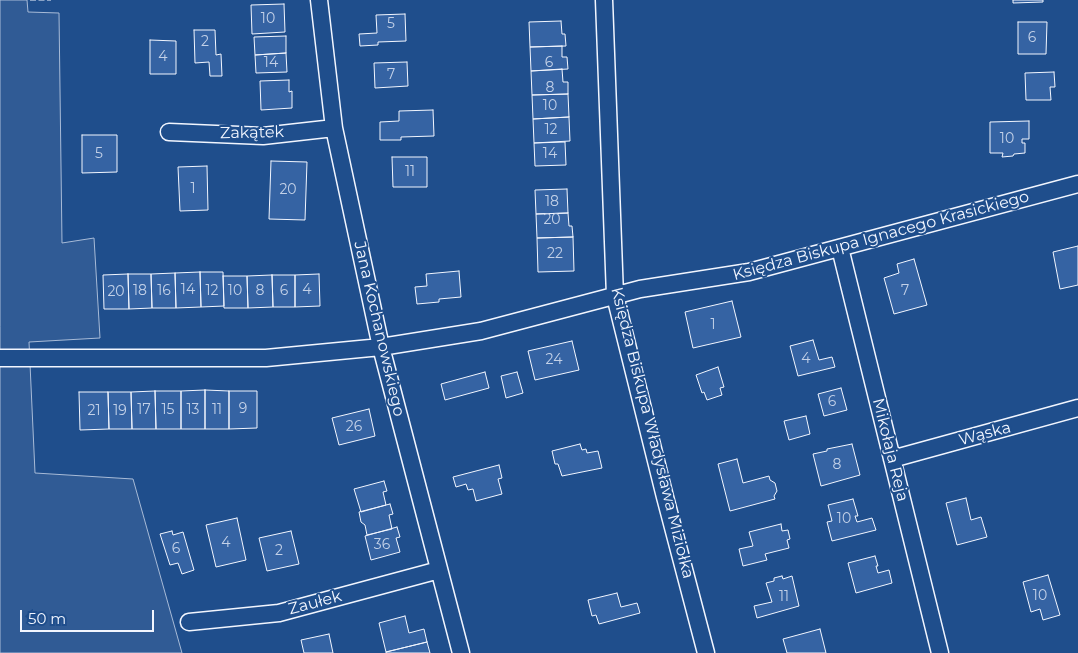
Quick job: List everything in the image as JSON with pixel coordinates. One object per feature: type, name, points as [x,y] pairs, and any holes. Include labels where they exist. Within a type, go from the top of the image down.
[{"type":"street","name":"Jana Kochanowskiego","points":[[319,0],[334,128],[381,347],[461,653]]},
{"type":"street","name":"Księdza Biskupa Władysława Miziołka","points":[[604,0],[615,296],[706,653]]},
{"type":"street","name":"Zakątek","points":[[169,132],[263,136],[334,128]]},
{"type":"street","name":"Księdza Biskupa Ignacego Krasickiego","points":[[0,358],[266,358],[381,347],[481,331],[640,289],[750,272],[1078,184]]},
{"type":"street","name":"Mikołaja Reja","points":[[840,248],[940,653]]},
{"type":"street","name":"Wąska","points":[[892,459],[1078,408]]},
{"type":"street","name":"Zaułek","points":[[189,622],[279,613],[439,570]]},
{"type":"shaded area","points":[[0,0],[27,0],[28,12],[59,13],[62,243],[94,238],[100,338],[29,342],[35,473],[133,479],[182,653],[0,653]]},
{"type":"building","points":[[1013,0],[1043,0],[1043,2],[1013,3]]},
{"type":"building","points":[[284,4],[285,32],[252,34],[251,5]]},
{"type":"building","points":[[405,14],[406,41],[378,42],[378,45],[360,46],[359,34],[377,33],[376,15]]},
{"type":"building","points":[[561,21],[562,34],[565,34],[566,46],[530,47],[529,22]]},
{"type":"building","points":[[1018,22],[1047,22],[1046,54],[1018,54]]},
{"type":"building","points":[[194,30],[215,30],[216,55],[221,54],[222,76],[210,76],[209,62],[195,63]]},
{"type":"building","points":[[286,36],[286,53],[255,55],[254,37]]},
{"type":"building","points":[[150,40],[176,41],[176,74],[150,74]]},
{"type":"building","points":[[562,46],[562,57],[567,57],[568,69],[531,71],[530,47]]},
{"type":"building","points":[[286,53],[287,72],[256,73],[255,55]]},
{"type":"building","points":[[407,62],[408,86],[375,88],[374,63]]},
{"type":"building","points":[[562,69],[563,82],[568,82],[568,94],[532,95],[531,71]]},
{"type":"building","points":[[1054,72],[1055,87],[1050,87],[1051,100],[1026,100],[1025,73]]},
{"type":"building","points":[[289,80],[289,92],[292,91],[292,108],[261,110],[260,81]]},
{"type":"building","points":[[568,94],[569,117],[533,119],[532,95]]},
{"type":"building","points":[[433,110],[434,136],[401,137],[401,140],[380,140],[380,122],[399,121],[399,111]]},
{"type":"building","points":[[569,117],[570,141],[534,143],[533,119]]},
{"type":"building","points":[[1029,121],[1029,139],[1022,139],[1022,143],[1025,143],[1025,153],[1002,157],[1003,153],[990,153],[990,122]]},
{"type":"building","points":[[82,135],[117,135],[117,172],[82,173]]},
{"type":"building","points":[[565,142],[566,165],[535,166],[534,143]]},
{"type":"building","points":[[392,157],[427,157],[427,187],[393,187]]},
{"type":"building","points":[[271,161],[307,162],[305,220],[269,219]]},
{"type":"building","points":[[207,166],[208,210],[180,211],[178,167]]},
{"type":"building","points":[[567,189],[568,213],[536,214],[535,190]]},
{"type":"building","points":[[568,213],[569,226],[572,226],[573,237],[537,238],[536,214]]},
{"type":"building","points":[[573,237],[574,271],[538,272],[537,238]]},
{"type":"building","points":[[1078,246],[1078,285],[1060,289],[1053,252]]},
{"type":"building","points":[[914,259],[927,305],[894,314],[884,278],[899,273],[897,264]]},
{"type":"building","points":[[459,271],[461,297],[417,304],[415,287],[427,286],[426,274]]},
{"type":"building","points":[[200,272],[223,272],[224,306],[201,307]]},
{"type":"building","points":[[200,272],[201,307],[176,308],[175,273]]},
{"type":"building","points":[[175,273],[176,308],[152,308],[151,274]]},
{"type":"building","points":[[128,274],[151,274],[152,308],[129,309]]},
{"type":"building","points":[[128,274],[129,309],[104,309],[103,275]]},
{"type":"building","points":[[319,274],[320,306],[295,307],[295,275]]},
{"type":"building","points":[[272,275],[295,275],[295,307],[273,307]]},
{"type":"building","points":[[272,275],[273,307],[248,308],[247,276]]},
{"type":"building","points":[[223,276],[247,276],[248,308],[224,308]]},
{"type":"building","points":[[732,301],[741,337],[693,348],[685,312]]},
{"type":"building","points":[[813,340],[819,360],[832,357],[835,367],[798,376],[790,346]]},
{"type":"building","points":[[572,341],[579,370],[535,380],[528,351]]},
{"type":"building","points":[[718,367],[724,387],[720,388],[722,395],[707,400],[704,392],[702,393],[696,375]]},
{"type":"building","points":[[485,372],[489,388],[445,400],[441,384]]},
{"type":"building","points":[[517,372],[523,393],[506,398],[501,376]]},
{"type":"building","points":[[841,388],[847,410],[824,416],[818,394]]},
{"type":"building","points":[[205,390],[229,391],[229,429],[205,429]]},
{"type":"building","points":[[205,390],[205,429],[181,429],[181,391]]},
{"type":"building","points":[[155,391],[181,391],[181,429],[156,429]]},
{"type":"building","points":[[155,391],[156,429],[132,429],[131,392]]},
{"type":"building","points":[[229,391],[257,391],[257,428],[229,429]]},
{"type":"building","points":[[79,392],[108,392],[109,429],[80,430]]},
{"type":"building","points":[[108,392],[131,392],[132,429],[109,429]]},
{"type":"building","points":[[369,409],[375,436],[339,445],[332,418]]},
{"type":"building","points":[[806,416],[810,434],[789,440],[784,421]]},
{"type":"building","points":[[580,444],[582,450],[586,449],[587,453],[598,451],[602,468],[562,476],[558,464],[555,464],[552,451]]},
{"type":"building","points":[[852,444],[860,475],[821,486],[813,454]]},
{"type":"building","points":[[737,459],[743,483],[769,476],[770,480],[775,483],[777,491],[774,496],[775,499],[730,511],[718,464]]},
{"type":"building","points":[[499,465],[502,478],[498,479],[502,494],[476,501],[473,489],[468,490],[466,484],[456,487],[453,477]]},
{"type":"building","points":[[384,481],[387,491],[383,492],[386,505],[361,512],[354,489]]},
{"type":"building","points":[[966,498],[971,520],[981,517],[987,537],[957,545],[946,503]]},
{"type":"building","points":[[853,499],[858,516],[855,516],[857,522],[872,518],[876,530],[832,541],[827,522],[832,521],[828,505]]},
{"type":"building","points":[[390,504],[393,514],[389,515],[392,529],[367,535],[359,512]]},
{"type":"building","points":[[237,518],[246,560],[216,567],[206,525]]},
{"type":"building","points":[[781,524],[782,531],[788,530],[790,539],[787,540],[789,548],[765,554],[767,560],[743,566],[739,549],[753,546],[749,532]]},
{"type":"building","points":[[397,527],[400,537],[396,538],[400,552],[371,560],[365,536]]},
{"type":"building","points":[[172,531],[173,535],[183,532],[194,570],[182,574],[178,563],[170,565],[160,534]]},
{"type":"building","points":[[291,531],[299,564],[267,571],[259,538]]},
{"type":"building","points":[[875,556],[878,573],[889,570],[892,583],[856,593],[848,563]]},
{"type":"building","points":[[1048,575],[1060,615],[1043,620],[1040,609],[1031,612],[1023,582]]},
{"type":"building","points":[[782,576],[783,579],[792,576],[799,606],[757,618],[754,606],[772,602],[766,583]]},
{"type":"building","points":[[617,593],[621,607],[637,603],[640,613],[599,624],[596,615],[592,616],[588,600]]},
{"type":"building","points":[[405,616],[409,633],[424,629],[427,642],[386,652],[379,623]]},
{"type":"building","points":[[820,629],[826,653],[787,653],[783,639]]},
{"type":"building","points":[[329,634],[333,653],[304,653],[301,640]]},
{"type":"building","points":[[427,642],[430,653],[386,653],[386,652]]},
{"type":"fence","points":[[30,0],[51,0]]}]
